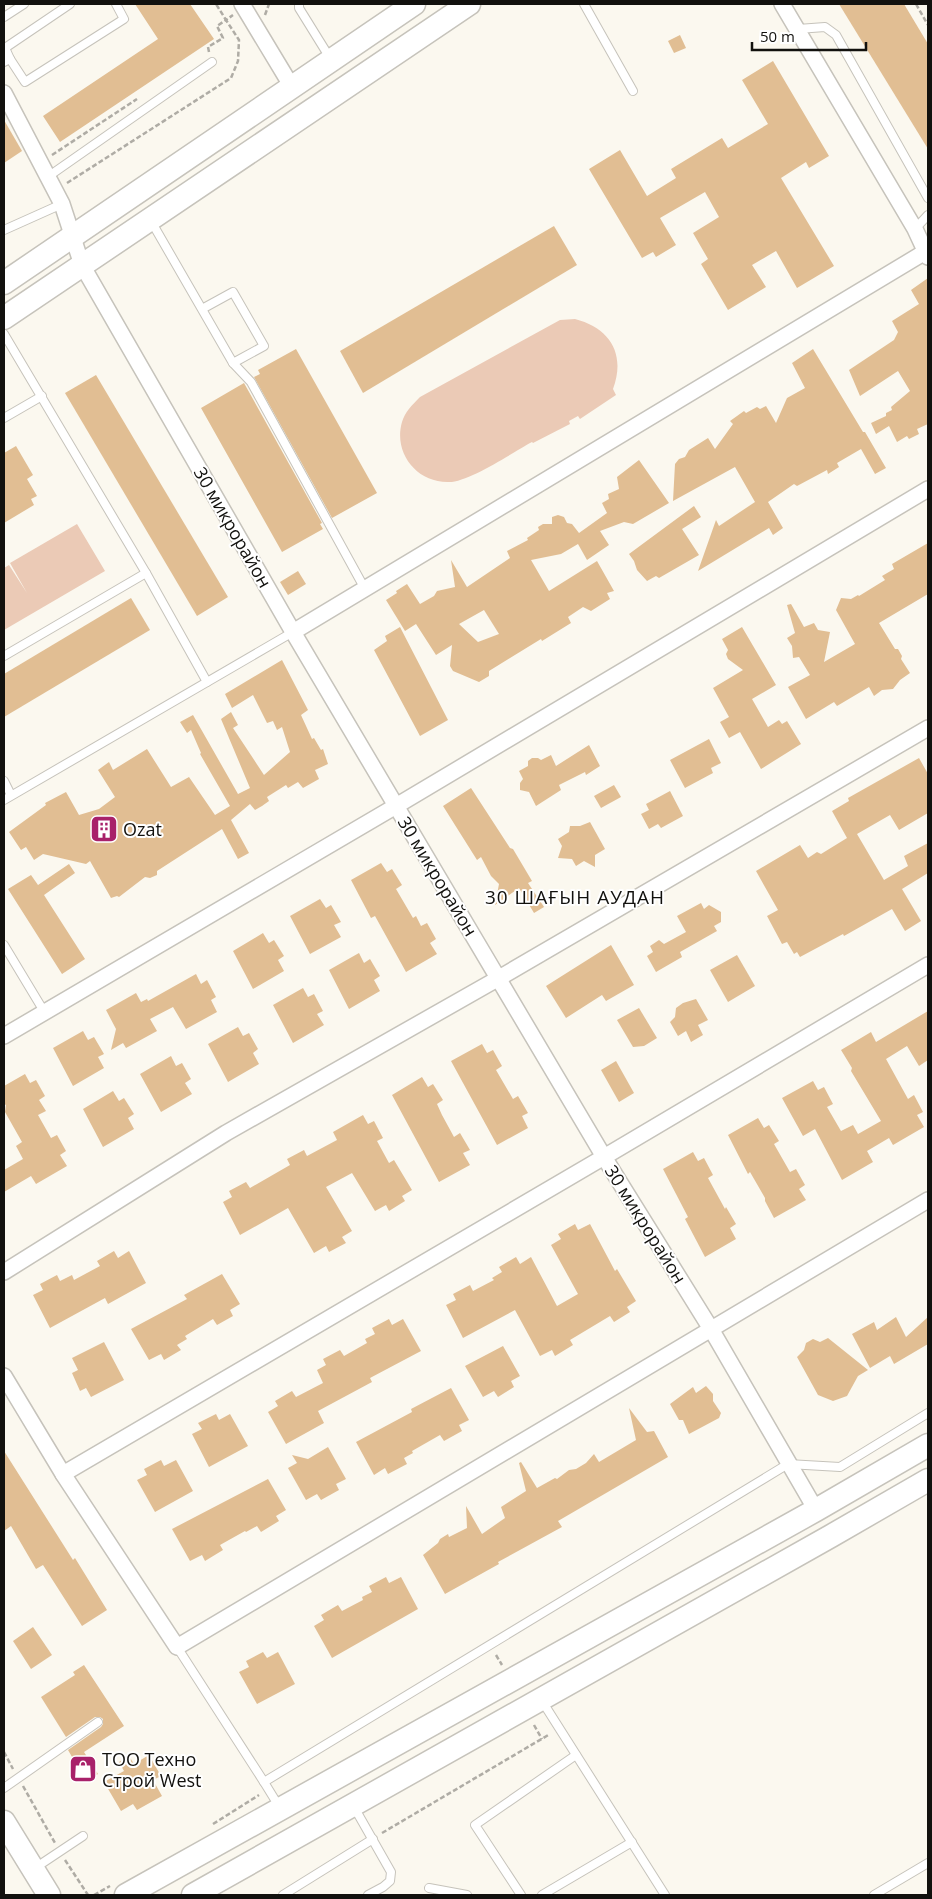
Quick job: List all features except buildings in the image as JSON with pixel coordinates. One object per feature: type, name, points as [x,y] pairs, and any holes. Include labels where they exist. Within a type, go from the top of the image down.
[{"type":"main road","points":[[4,284],[414,4]]},
{"type":"main road","points":[[4,318],[469,4]]},
{"type":"main road","points":[[126,1895],[816,1510],[928,1445]]},
{"type":"main road","points":[[193,1895],[218,1886],[353,1805],[928,1480]]},
{"type":"main road","points":[[4,1822],[49,1895]]},
{"type":"street","points":[[293,632],[927,254],[916,229],[782,4]]},
{"type":"street","points":[[244,5],[292,87]]},
{"type":"street","name":"30 микрорайон","points":[[5,100],[52,174],[82,265],[293,632],[604,1157],[711,1329],[816,1510]]},
{"type":"street","points":[[4,1036],[928,490]]},
{"type":"street","points":[[4,1272],[226,1133],[499,978],[928,728]]},
{"type":"street","points":[[62,1474],[928,965]]},
{"type":"street","points":[[4,1376],[62,1474],[177,1647],[928,1200]]},
{"type":"lane","points":[[4,17],[24,4]]},
{"type":"lane","points":[[70,4],[5,48],[7,61],[25,82],[124,19],[116,4]]},
{"type":"lane","points":[[299,4],[298,8],[331,60]]},
{"type":"lane","points":[[584,4],[633,92]]},
{"type":"lane","points":[[798,29],[826,27],[836,35],[928,198]]},
{"type":"lane","points":[[52,174],[212,62]]},
{"type":"lane","points":[[4,230],[62,204]]},
{"type":"lane","points":[[916,229],[928,216]]},
{"type":"lane","points":[[150,219],[233,364],[251,382],[365,589]]},
{"type":"lane","points":[[202,309],[233,292],[264,346],[233,364]]},
{"type":"lane","points":[[4,334],[146,573],[207,682]]},
{"type":"lane","points":[[4,418],[42,396]]},
{"type":"lane","points":[[4,656],[146,573]]},
{"type":"lane","points":[[4,800],[293,632]]},
{"type":"lane","points":[[4,781],[11,795]]},
{"type":"lane","points":[[4,944],[45,1013]]},
{"type":"lane","points":[[264,1782],[788,1464],[840,1467],[928,1413]]},
{"type":"lane","points":[[177,1647],[280,1809]]},
{"type":"lane","points":[[541,1699],[665,1895]]},
{"type":"lane","points":[[4,1788],[98,1722]]},
{"type":"lane","points":[[521,1895],[475,1826],[576,1755]]},
{"type":"lane","points":[[353,1805],[391,1872],[392,1877],[383,1887],[368,1895]]},
{"type":"lane","points":[[34,1870],[83,1836]]},
{"type":"lane","points":[[283,1895],[373,1839]]},
{"type":"lane","points":[[542,1895],[632,1842]]},
{"type":"lane","points":[[874,1895],[928,1863]]},
{"type":"lane","points":[[429,1888],[468,1895]]},
{"type":"path","points":[[202,57],[210,52],[208,48],[224,38],[216,26],[226,20],[216,4]]},
{"type":"path","points":[[916,4],[928,25]]},
{"type":"path","points":[[52,174],[50,156],[138,98]]},
{"type":"path","points":[[373,1839],[560,1729]]},
{"type":"path","points":[[4,1752],[60,1852],[88,1895]]},
{"type":"shaded area","points":[[575,319],[598,329],[612,344],[616,354],[617,365],[617,376],[613,389],[616,395],[580,419],[578,416],[569,421],[570,424],[532,442],[479,472],[457,481],[437,481],[418,472],[410,464],[404,455],[400,434],[405,415],[420,397],[560,320]]},
{"type":"shaded area","points":[[77,524],[105,571],[4,630],[4,568],[9,565],[27,593],[10,563]]},
{"type":"place","name":"Ozat","points":[[104,829]]},
{"type":"place","name":"ТОО Техно Строй West","points":[[83,1769]]},
{"type":"district","name":"30 ШАҒЫН АУДАН","points":[[575,897]]}]
